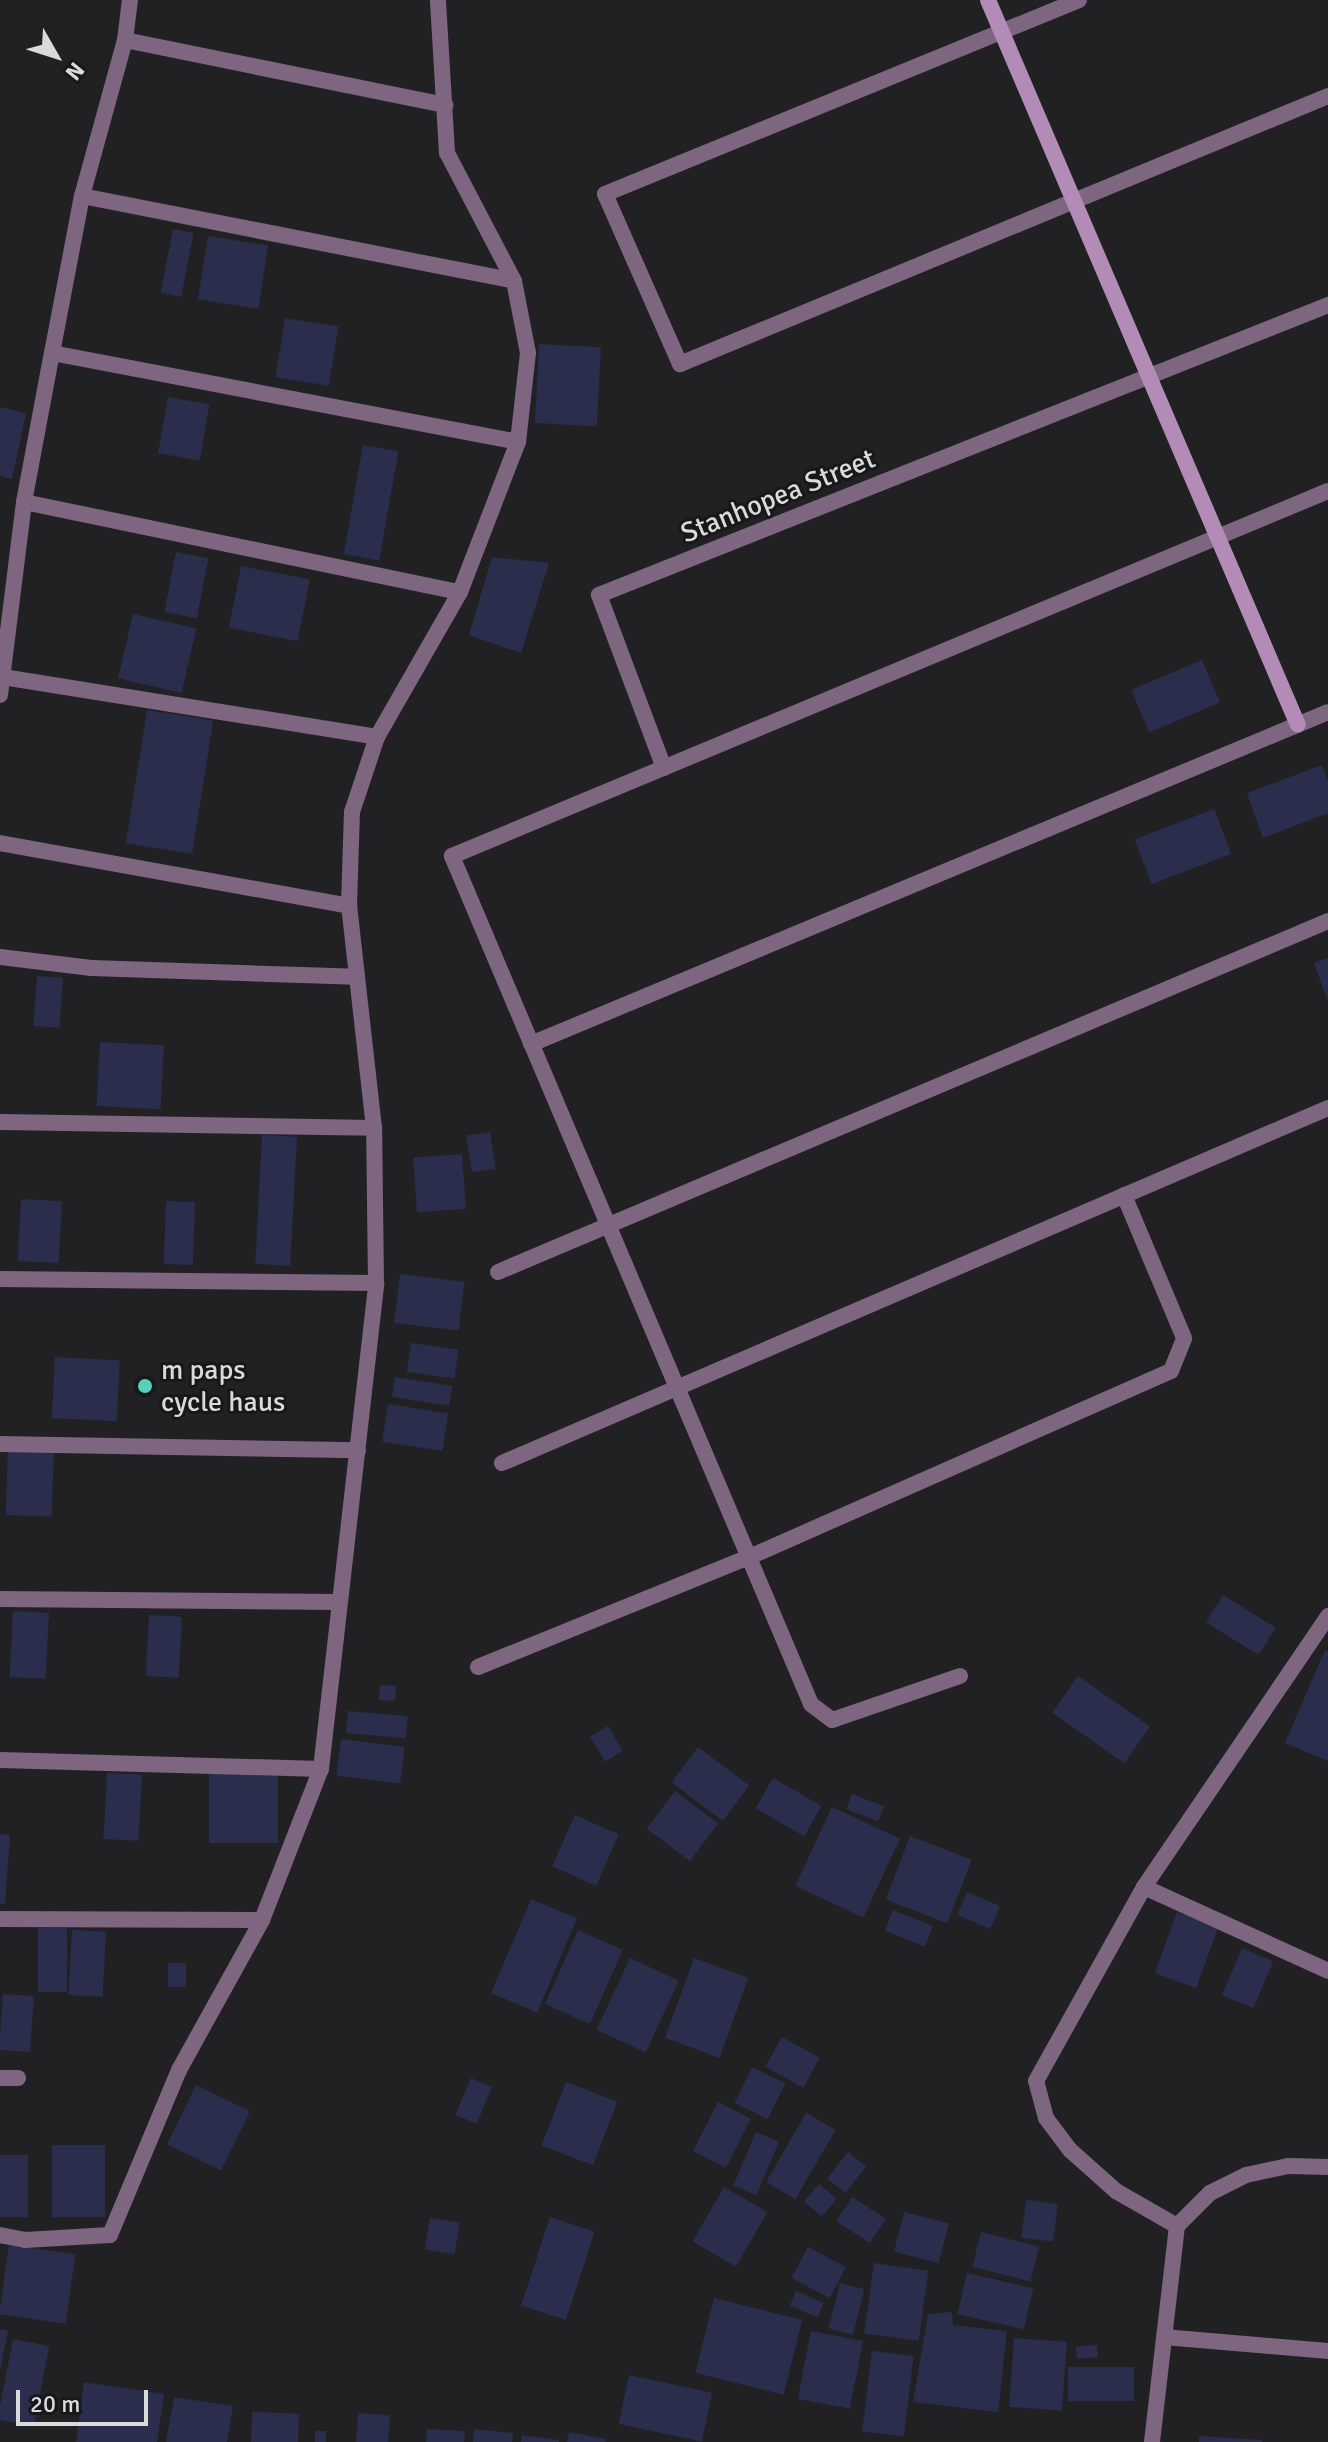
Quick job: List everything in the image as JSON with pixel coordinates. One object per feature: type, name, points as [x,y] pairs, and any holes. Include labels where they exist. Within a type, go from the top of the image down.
[{"type":"street","points":[[0,695],[24,502],[82,196],[125,40],[130,0]]},
{"type":"street","points":[[0,2235],[25,2240],[110,2235],[179,2070],[262,1920],[321,1769],[376,1283],[374,1128],[349,906],[352,812],[377,737],[460,592],[518,442],[528,353],[514,281],[447,153],[438,0]]},
{"type":"street","points":[[988,0],[1298,725]]},
{"type":"street","points":[[1079,0],[605,194],[680,364],[1328,96]]},
{"type":"street","points":[[125,40],[445,105]]},
{"type":"street","points":[[82,196],[514,281]]},
{"type":"street","points":[[1149,376],[1328,305]]},
{"type":"street","points":[[52,353],[518,442]]},
{"type":"street","name":"Stanhopea Street","points":[[664,768],[599,595],[1149,376]]},
{"type":"street","points":[[960,1676],[832,1720],[811,1704],[452,856],[1328,491]]},
{"type":"street","points":[[24,502],[460,592]]},
{"type":"street","points":[[3,677],[377,737]]},
{"type":"street","points":[[531,1044],[1328,712]]},
{"type":"street","points":[[0,843],[349,906]]},
{"type":"street","points":[[498,1272],[1328,921]]},
{"type":"street","points":[[0,957],[91,968],[356,977]]},
{"type":"street","points":[[502,1463],[1328,1108]]},
{"type":"street","points":[[0,1122],[374,1128]]},
{"type":"street","points":[[478,1667],[747,1558],[1171,1371],[1184,1338],[1124,1195]]},
{"type":"street","points":[[0,1279],[376,1283]]},
{"type":"street","points":[[0,1444],[358,1450]]},
{"type":"street","points":[[0,1599],[338,1602]]},
{"type":"street","points":[[1177,2226],[1116,2191],[1070,2150],[1046,2118],[1036,2081],[1144,1887],[1328,1616]]},
{"type":"street","points":[[0,1760],[321,1769]]},
{"type":"street","points":[[1144,1887],[1328,1971]]},
{"type":"street","points":[[0,1919],[262,1920]]},
{"type":"street","points":[[0,2078],[18,2078]]},
{"type":"street","points":[[1152,2442],[1177,2226],[1210,2193],[1246,2175],[1288,2166],[1328,2167]]},
{"type":"street","points":[[1164,2337],[1328,2351]]},
{"type":"building","points":[[173,229],[194,233],[181,297],[161,293]]},
{"type":"building","points":[[208,236],[268,246],[258,309],[198,299]]},
{"type":"building","points":[[285,318],[338,326],[329,386],[276,377]]},
{"type":"building","points":[[539,344],[601,347],[597,426],[535,423]]},
{"type":"building","points":[[168,397],[209,404],[199,460],[158,453]]},
{"type":"building","points":[[0,407],[26,413],[12,479],[0,476]]},
{"type":"building","points":[[363,445],[398,451],[379,561],[344,554]]},
{"type":"building","points":[[176,552],[208,558],[197,618],[164,612]]},
{"type":"building","points":[[492,557],[549,563],[521,653],[469,635]]},
{"type":"building","points":[[241,566],[310,579],[298,641],[229,628]]},
{"type":"building","points":[[133,614],[196,629],[181,693],[118,678]]},
{"type":"building","points":[[1202,660],[1220,702],[1149,732],[1131,690]]},
{"type":"building","points":[[147,710],[213,720],[192,854],[126,843]]},
{"type":"building","points":[[1322,765],[1328,781],[1328,813],[1263,838],[1247,793]]},
{"type":"building","points":[[1214,809],[1231,854],[1152,884],[1135,839]]},
{"type":"building","points":[[1328,958],[1328,1002],[1314,963]]},
{"type":"building","points":[[37,976],[63,978],[59,1028],[34,1026]]},
{"type":"building","points":[[100,1042],[164,1045],[161,1109],[97,1106]]},
{"type":"building","points":[[490,1132],[496,1169],[472,1172],[466,1136]]},
{"type":"building","points":[[262,1135],[297,1137],[290,1266],[255,1264]]},
{"type":"building","points":[[462,1154],[466,1209],[417,1212],[413,1157]]},
{"type":"building","points":[[21,1199],[62,1201],[59,1263],[18,1261]]},
{"type":"building","points":[[166,1201],[195,1202],[193,1265],[164,1264]]},
{"type":"building","points":[[400,1274],[465,1282],[459,1331],[394,1323]]},
{"type":"building","points":[[411,1343],[459,1350],[454,1378],[407,1372]]},
{"type":"building","points":[[55,1357],[120,1360],[117,1421],[52,1418]]},
{"type":"building","points":[[395,1377],[452,1386],[449,1406],[392,1397]]},
{"type":"building","points":[[388,1404],[448,1414],[442,1451],[382,1442]]},
{"type":"building","points":[[8,1447],[54,1449],[52,1517],[6,1515]]},
{"type":"building","points":[[1223,1595],[1276,1628],[1259,1655],[1206,1622]]},
{"type":"building","points":[[13,1611],[49,1613],[45,1679],[10,1677]]},
{"type":"building","points":[[149,1615],[182,1617],[179,1678],[146,1676]]},
{"type":"building","points":[[1325,1650],[1328,1651],[1328,1761],[1285,1743]]},
{"type":"building","points":[[1078,1676],[1150,1726],[1124,1763],[1052,1713]]},
{"type":"building","points":[[380,1685],[396,1686],[395,1701],[379,1700]]},
{"type":"building","points":[[348,1711],[408,1716],[406,1738],[346,1733]]},
{"type":"building","points":[[608,1726],[623,1751],[605,1762],[590,1737]]},
{"type":"building","points":[[341,1739],[405,1747],[400,1784],[336,1776]]},
{"type":"building","points":[[698,1747],[749,1786],[723,1821],[672,1782]]},
{"type":"building","points":[[107,1773],[142,1775],[138,1841],[104,1839]]},
{"type":"building","points":[[209,1774],[278,1774],[278,1843],[209,1843]]},
{"type":"building","points":[[773,1778],[821,1806],[804,1836],[756,1808]]},
{"type":"building","points":[[675,1791],[718,1823],[690,1861],[647,1829]]},
{"type":"building","points":[[852,1794],[884,1806],[878,1821],[846,1809]]},
{"type":"building","points":[[832,1807],[900,1839],[863,1918],[795,1886]]},
{"type":"building","points":[[575,1815],[619,1835],[596,1886],[552,1866]]},
{"type":"building","points":[[0,1834],[10,1835],[5,1904],[0,1904]]},
{"type":"building","points":[[910,1836],[972,1860],[947,1923],[886,1899]]},
{"type":"building","points":[[967,1892],[1000,1906],[990,1929],[957,1915]]},
{"type":"building","points":[[531,1899],[577,1919],[537,2012],[491,1993]]},
{"type":"building","points":[[893,1910],[933,1926],[925,1947],[885,1930]]},
{"type":"building","points":[[1177,1912],[1218,1927],[1196,1988],[1155,1973]]},
{"type":"building","points":[[38,1928],[67,1928],[67,1992],[38,1992]]},
{"type":"building","points":[[72,1930],[106,1932],[103,1997],[69,1995]]},
{"type":"building","points":[[578,1930],[623,1950],[590,2024],[545,2004]]},
{"type":"building","points":[[1242,1948],[1273,1961],[1253,2008],[1222,1995]]},
{"type":"building","points":[[630,1958],[679,1981],[646,2052],[597,2030]]},
{"type":"building","points":[[694,1958],[749,1978],[719,2058],[665,2038]]},
{"type":"building","points":[[168,1963],[186,1963],[186,1987],[168,1987]]},
{"type":"building","points":[[3,1994],[34,1996],[30,2052],[0,2050]]},
{"type":"building","points":[[782,2037],[820,2058],[803,2088],[766,2067]]},
{"type":"building","points":[[752,2067],[785,2083],[768,2119],[734,2103]]},
{"type":"building","points":[[471,2078],[492,2087],[477,2124],[455,2115]]},
{"type":"building","points":[[566,2082],[617,2102],[593,2165],[542,2145]]},
{"type":"building","points":[[196,2085],[250,2111],[221,2171],[167,2144]]},
{"type":"building","points":[[718,2102],[751,2119],[726,2168],[693,2151]]},
{"type":"building","points":[[806,2113],[835,2130],[795,2199],[766,2182]]},
{"type":"building","points":[[756,2132],[779,2142],[756,2195],[733,2185]]},
{"type":"building","points":[[52,2145],[105,2145],[105,2217],[52,2217]]},
{"type":"building","points":[[848,2152],[866,2166],[845,2193],[827,2179]]},
{"type":"building","points":[[0,2155],[28,2155],[28,2217],[0,2217]]},
{"type":"building","points":[[819,2184],[837,2199],[822,2216],[804,2202]]},
{"type":"building","points":[[724,2187],[767,2212],[736,2267],[692,2242]]},
{"type":"building","points":[[852,2197],[886,2219],[870,2243],[836,2221]]},
{"type":"building","points":[[1026,2200],[1058,2204],[1053,2242],[1021,2238]]},
{"type":"building","points":[[904,2212],[949,2223],[939,2263],[894,2252]]},
{"type":"building","points":[[550,2217],[595,2232],[566,2320],[521,2305]]},
{"type":"building","points":[[430,2218],[460,2223],[455,2254],[425,2250]]},
{"type":"building","points":[[981,2232],[1039,2247],[1031,2281],[972,2267]]},
{"type":"building","points":[[9,2245],[75,2254],[66,2324],[0,2314]]},
{"type":"building","points":[[808,2247],[846,2267],[830,2298],[792,2278]]},
{"type":"building","points":[[874,2263],[928,2271],[919,2341],[864,2333]]},
{"type":"building","points":[[967,2273],[1033,2288],[1024,2329],[958,2314]]},
{"type":"building","points":[[840,2283],[864,2289],[853,2335],[829,2329]]},
{"type":"building","points":[[796,2291],[824,2303],[817,2317],[790,2306]]},
{"type":"building","points":[[714,2298],[802,2320],[784,2395],[695,2373]]},
{"type":"building","points":[[952,2312],[953,2325],[1007,2331],[998,2412],[913,2402],[928,2314]]},
{"type":"building","points":[[0,2329],[8,2331],[1,2367],[0,2367]]},
{"type":"building","points":[[811,2331],[863,2341],[850,2409],[798,2399]]},
{"type":"building","points":[[1014,2338],[1067,2342],[1062,2411],[1009,2407]]},
{"type":"building","points":[[13,2339],[49,2346],[34,2427],[0,2420]]},
{"type":"building","points":[[1097,2345],[1098,2357],[1077,2359],[1076,2347]]},
{"type":"building","points":[[872,2351],[914,2356],[904,2437],[862,2431]]},
{"type":"building","points":[[1068,2367],[1134,2367],[1134,2401],[1068,2401]]},
{"type":"building","points":[[629,2375],[712,2393],[702,2442],[619,2424]]},
{"type":"building","points":[[84,2382],[164,2394],[157,2442],[76,2442]]},
{"type":"building","points":[[174,2397],[233,2406],[227,2442],[166,2442]]},
{"type":"building","points":[[252,2412],[299,2414],[298,2442],[251,2442]]},
{"type":"building","points":[[358,2413],[390,2415],[388,2442],[356,2442]]},
{"type":"building","points":[[427,2429],[465,2431],[464,2442],[426,2442]]},
{"type":"building","points":[[474,2429],[513,2433],[512,2442],[473,2442]]},
{"type":"building","points":[[315,2431],[326,2431],[326,2442],[315,2442]]},
{"type":"building","points":[[569,2432],[606,2439],[605,2442],[567,2442]]},
{"type":"building","points":[[522,2435],[559,2440],[559,2442],[521,2442]]},
{"type":"building","points":[[1199,2436],[1262,2440],[1262,2442],[1199,2442]]},
{"type":"place","name":"m paps cycle haus","points":[[145,1386]]}]
